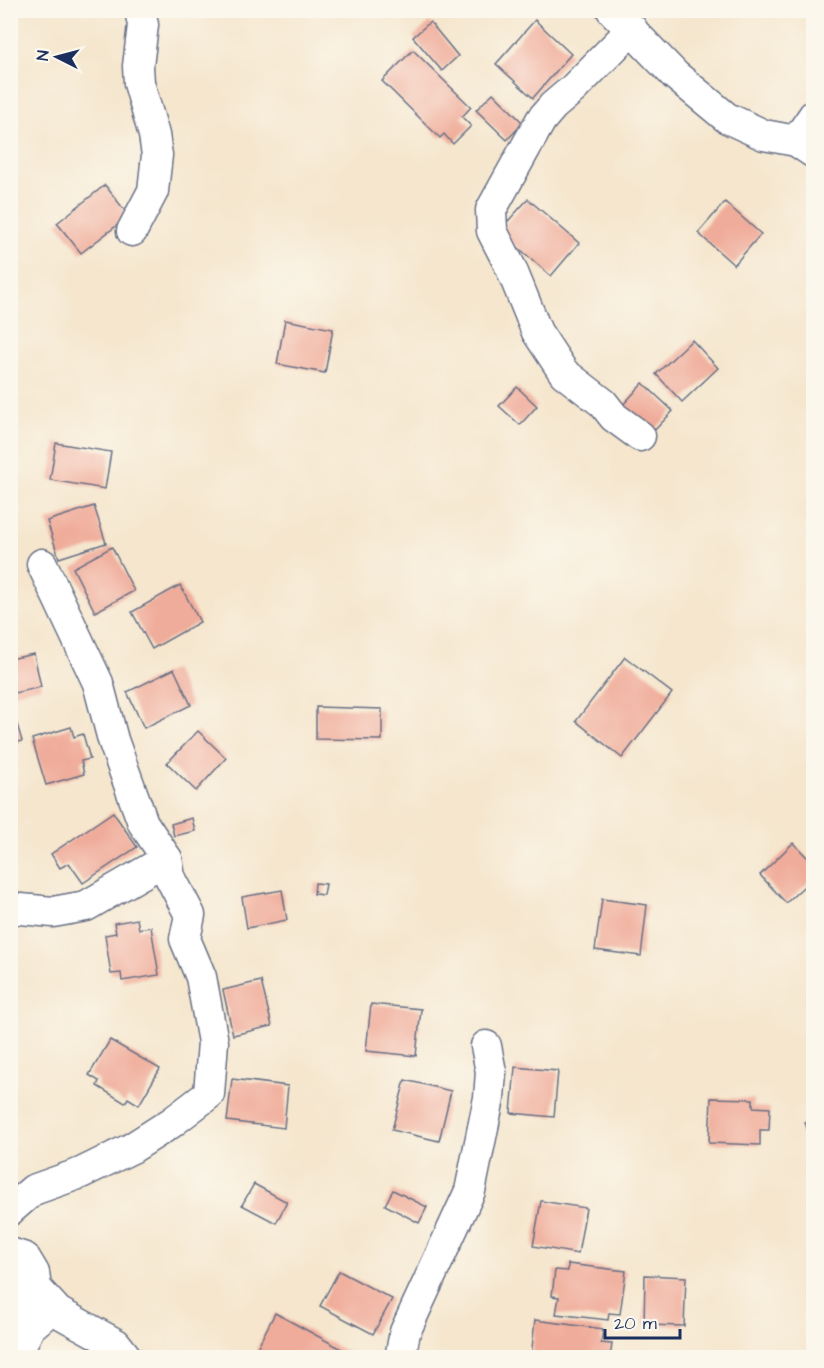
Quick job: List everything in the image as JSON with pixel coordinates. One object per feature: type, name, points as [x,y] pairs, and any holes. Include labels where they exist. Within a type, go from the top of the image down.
[{"type":"street","points":[[132,231],[153,191],[157,155],[154,135],[139,83],[138,66],[143,25],[140,10]]},
{"type":"street","points":[[640,436],[614,417],[603,403],[564,373],[537,332],[511,268],[492,231],[491,210],[541,120],[552,105],[573,89],[618,16],[675,75],[727,118],[764,135],[805,147],[813,115]]},
{"type":"street","points":[[10,1210],[33,1190],[81,1173],[132,1148],[171,1123],[209,1094],[213,1042],[201,977],[185,939],[190,915],[170,878],[167,859],[144,823],[113,740],[98,683],[42,564]]},
{"type":"street","points":[[10,908],[53,912],[86,906],[167,859]]},
{"type":"street","points":[[400,1358],[405,1332],[470,1191],[489,1098],[491,1072],[486,1046]]},
{"type":"street","points":[[18,1255],[34,1273],[36,1288],[58,1312],[116,1344],[127,1358]]},
{"type":"street","points":[[18,1255],[30,1327]]},
{"type":"street","points":[[14,1358],[30,1327],[48,1312],[58,1312]]},
{"type":"building","points":[[535,20],[571,54],[533,98],[496,64]]},
{"type":"building","points":[[430,22],[458,56],[442,71],[413,37]]},
{"type":"building","points":[[413,50],[471,107],[462,117],[471,126],[453,144],[444,134],[440,138],[382,81]]},
{"type":"building","points":[[493,93],[523,123],[507,140],[476,110]]},
{"type":"building","points":[[105,185],[129,216],[81,253],[57,223]]},
{"type":"building","points":[[528,199],[579,243],[551,276],[499,231]]},
{"type":"building","points":[[725,202],[761,234],[734,265],[698,233]]},
{"type":"building","points":[[285,320],[333,329],[325,373],[277,364]]},
{"type":"building","points":[[692,340],[718,368],[682,402],[656,374]]},
{"type":"building","points":[[643,383],[673,411],[650,435],[621,407]]},
{"type":"building","points":[[517,387],[537,406],[520,425],[499,406]]},
{"type":"building","points":[[56,443],[111,452],[105,489],[50,480]]},
{"type":"building","points":[[94,506],[106,543],[59,558],[47,521]]},
{"type":"building","points":[[112,547],[134,591],[95,612],[73,568]]},
{"type":"building","points":[[180,585],[200,622],[152,649],[132,612]]},
{"type":"building","points":[[34,654],[41,687],[10,694],[10,659]]},
{"type":"building","points":[[625,657],[672,693],[622,758],[576,721]]},
{"type":"building","points":[[174,669],[191,705],[144,728],[127,692]]},
{"type":"building","points":[[10,701],[22,741],[10,744]]},
{"type":"building","points":[[316,707],[382,709],[382,740],[316,739]]},
{"type":"building","points":[[71,727],[74,737],[83,734],[90,759],[81,761],[84,774],[46,785],[32,739]]},
{"type":"building","points":[[198,731],[226,758],[196,791],[167,763]]},
{"type":"building","points":[[113,812],[137,847],[83,883],[69,863],[60,868],[51,854]]},
{"type":"building","points":[[192,818],[195,831],[174,836],[171,824]]},
{"type":"building","points":[[793,843],[814,864],[814,877],[786,903],[760,875]]},
{"type":"building","points":[[315,883],[326,884],[324,895],[314,894]]},
{"type":"building","points":[[282,890],[287,920],[247,928],[242,897]]},
{"type":"building","points":[[602,899],[647,905],[641,956],[595,950]]},
{"type":"building","points":[[137,919],[139,929],[151,927],[159,975],[122,981],[121,973],[111,974],[105,935],[116,933],[114,923]]},
{"type":"building","points":[[261,981],[272,1026],[233,1035],[223,990]]},
{"type":"building","points":[[371,1004],[421,1009],[416,1056],[366,1051]]},
{"type":"building","points":[[110,1040],[160,1069],[139,1105],[128,1098],[125,1103],[97,1086],[99,1081],[89,1075]]},
{"type":"building","points":[[515,1067],[558,1071],[554,1117],[511,1113]]},
{"type":"building","points":[[232,1079],[288,1086],[284,1128],[227,1121]]},
{"type":"building","points":[[405,1080],[451,1091],[439,1141],[392,1130]]},
{"type":"building","points":[[711,1098],[753,1099],[753,1107],[770,1108],[769,1130],[760,1130],[760,1145],[709,1143]]},
{"type":"building","points":[[814,1119],[814,1147],[813,1148],[805,1122]]},
{"type":"building","points":[[254,1184],[287,1202],[276,1223],[242,1205]]},
{"type":"building","points":[[393,1190],[427,1207],[419,1223],[385,1205]]},
{"type":"building","points":[[541,1201],[586,1208],[578,1254],[533,1246]]},
{"type":"building","points":[[568,1264],[626,1271],[620,1314],[609,1313],[608,1320],[556,1314],[559,1297],[552,1296],[555,1270],[568,1271]]},
{"type":"building","points":[[339,1271],[392,1299],[373,1334],[320,1306]]},
{"type":"building","points":[[645,1275],[686,1277],[684,1326],[644,1325]]},
{"type":"building","points":[[275,1313],[349,1353],[347,1358],[270,1358],[256,1350]]},
{"type":"building","points":[[535,1320],[603,1329],[601,1343],[612,1344],[610,1358],[531,1358]]}]
